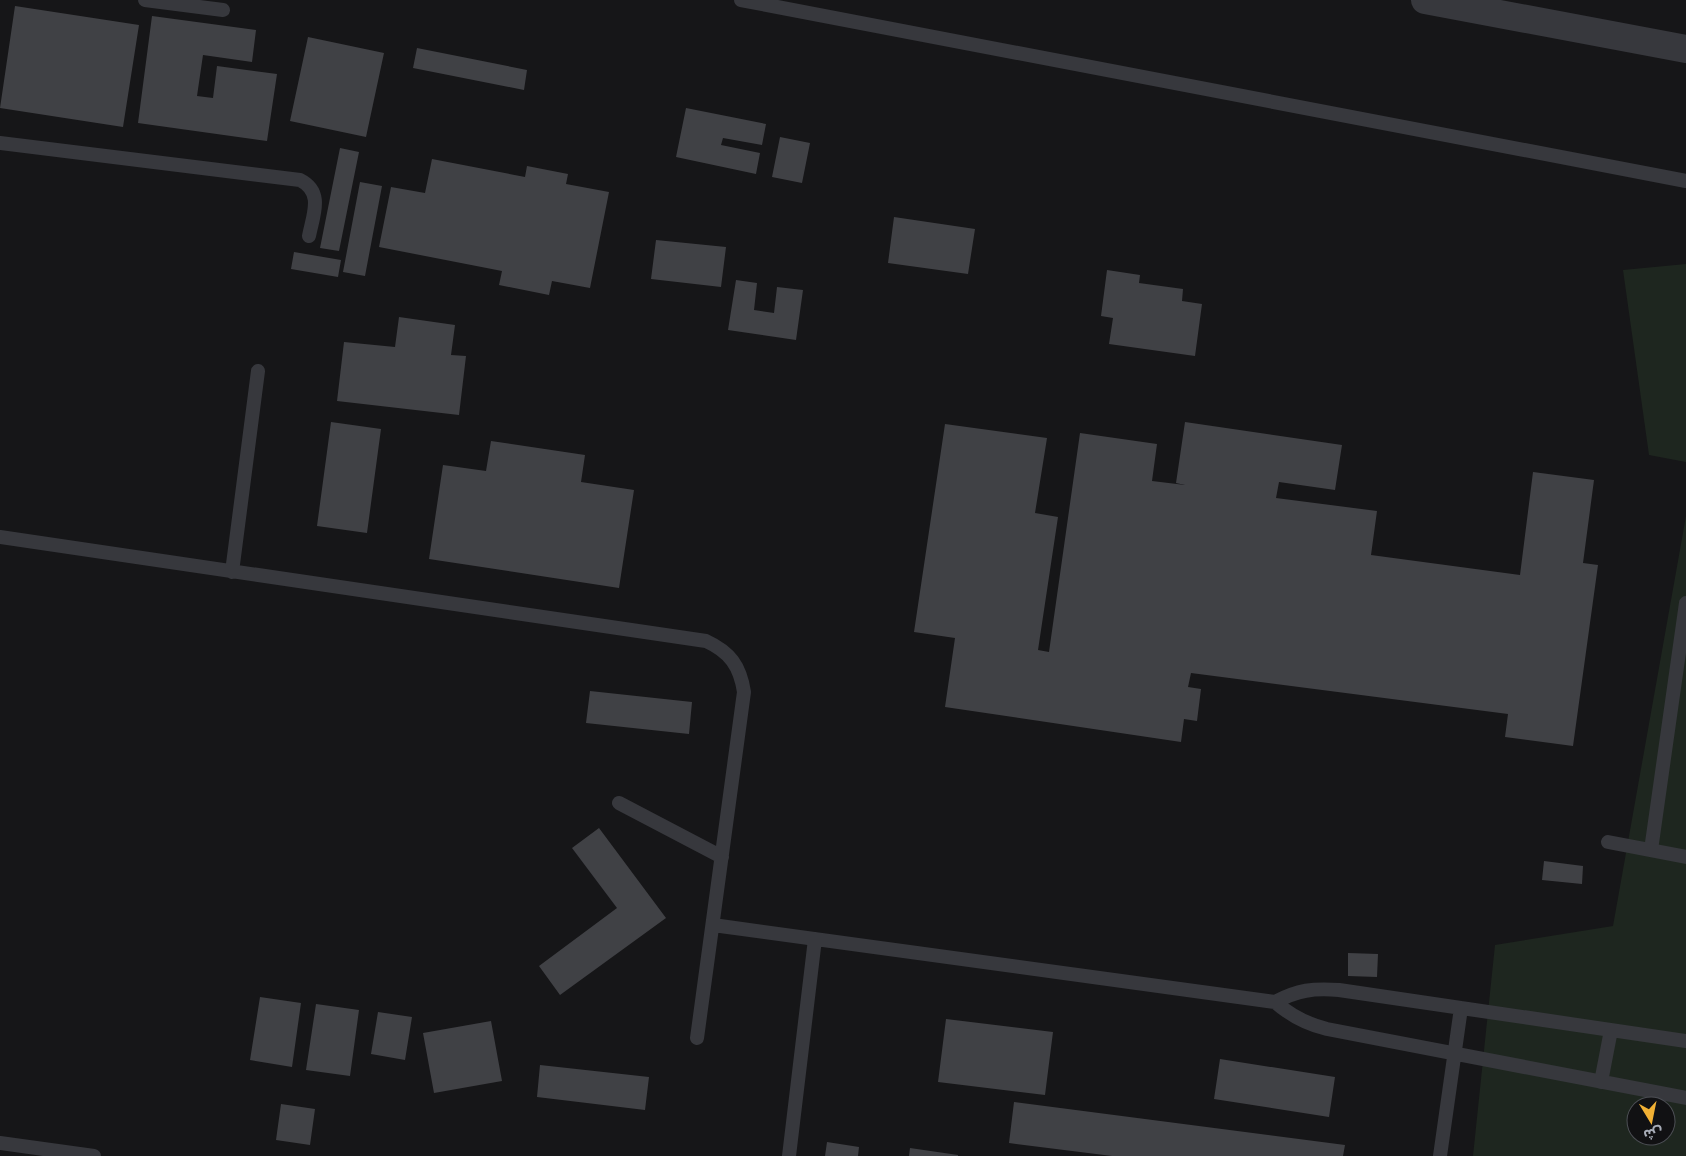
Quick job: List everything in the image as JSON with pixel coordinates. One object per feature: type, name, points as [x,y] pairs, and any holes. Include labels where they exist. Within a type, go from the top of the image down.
[{"type":"street","points":[[1425,0],[1686,49]]},
{"type":"lane","points":[[145,0],[224,10]]},
{"type":"lane","points":[[741,0],[1686,181]]},
{"type":"lane","points":[[0,144],[300,180],[307,184],[315,196],[316,204],[309,236]]},
{"type":"lane","points":[[232,572],[258,371]]},
{"type":"lane","points":[[0,538],[706,642],[718,646],[736,665],[742,678],[744,692],[697,1038]]},
{"type":"lane","points":[[1651,850],[1686,603]]},
{"type":"lane","points":[[619,803],[722,857]]},
{"type":"lane","points":[[1608,842],[1686,857]]},
{"type":"lane","points":[[713,925],[1275,1002],[1298,1020],[1312,1025],[1686,1098]]},
{"type":"lane","points":[[789,1156],[815,939]]},
{"type":"lane","points":[[1275,1002],[1290,994],[1322,988],[1686,1041]]},
{"type":"lane","points":[[1440,1156],[1461,1008]]},
{"type":"lane","points":[[1602,1082],[1611,1030]]},
{"type":"lane","points":[[0,1142],[94,1156]]},
{"type":"shaded area","points":[[1686,264],[1686,462],[1649,455],[1623,270]]},
{"type":"shaded area","points":[[1686,516],[1686,1156],[1473,1156],[1495,945],[1613,926]]},
{"type":"building","points":[[15,6],[139,25],[123,127],[0,108]]},
{"type":"building","points":[[152,16],[256,30],[252,62],[203,55],[197,96],[213,98],[217,66],[277,74],[267,141],[138,123]]},
{"type":"building","points":[[308,37],[384,53],[366,137],[290,121]]},
{"type":"building","points":[[417,48],[527,70],[524,90],[413,68]]},
{"type":"building","points":[[686,108],[766,124],[762,145],[723,138],[721,145],[760,153],[756,174],[676,157]]},
{"type":"building","points":[[780,137],[810,143],[802,183],[772,177]]},
{"type":"building","points":[[340,148],[359,152],[339,251],[320,248]]},
{"type":"building","points":[[432,159],[525,177],[527,166],[568,174],[566,184],[609,192],[590,288],[552,281],[549,295],[499,285],[502,271],[379,247],[391,187],[425,193]]},
{"type":"building","points":[[360,182],[382,186],[365,276],[343,272]]},
{"type":"building","points":[[894,217],[975,229],[968,274],[888,263]]},
{"type":"building","points":[[656,240],[726,247],[721,287],[651,279]]},
{"type":"building","points":[[294,252],[341,260],[338,277],[291,269]]},
{"type":"building","points":[[1107,270],[1140,275],[1139,283],[1183,289],[1182,301],[1202,304],[1195,356],[1109,344],[1113,318],[1101,316]]},
{"type":"building","points":[[736,280],[757,283],[754,310],[774,313],[777,287],[803,290],[796,340],[728,330]]},
{"type":"building","points":[[399,317],[455,325],[451,355],[466,356],[459,415],[337,401],[344,342],[395,347]]},
{"type":"building","points":[[331,422],[381,429],[367,533],[317,526]]},
{"type":"building","points":[[1185,422],[1342,445],[1335,490],[1279,482],[1276,498],[1377,511],[1371,555],[1520,575],[1533,472],[1594,480],[1583,563],[1598,565],[1573,746],[1505,737],[1508,714],[1191,673],[1188,687],[1201,689],[1197,721],[1184,719],[1181,742],[945,707],[955,638],[914,632],[945,424],[1047,438],[1035,513],[1058,517],[1038,650],[1049,652],[1080,433],[1157,444],[1152,481],[1185,485],[1176,483]]},
{"type":"building","points":[[491,441],[585,455],[581,482],[634,490],[619,588],[429,559],[443,465],[486,471]]},
{"type":"building","points":[[590,691],[692,702],[689,734],[586,723]]},
{"type":"building","points":[[599,828],[666,918],[560,995],[539,966],[617,908],[572,848]]},
{"type":"building","points":[[1544,861],[1583,866],[1582,884],[1542,880]]},
{"type":"building","points":[[1348,953],[1378,954],[1377,977],[1348,976]]},
{"type":"building","points":[[260,997],[301,1003],[292,1067],[250,1060]]},
{"type":"building","points":[[316,1004],[359,1010],[350,1076],[306,1070]]},
{"type":"building","points":[[378,1012],[412,1017],[405,1060],[371,1054]]},
{"type":"building","points":[[946,1019],[1053,1032],[1045,1095],[938,1082]]},
{"type":"building","points":[[491,1021],[502,1081],[434,1093],[423,1033]]},
{"type":"building","points":[[1220,1059],[1335,1077],[1329,1117],[1214,1099]]},
{"type":"building","points":[[540,1065],[649,1077],[645,1110],[537,1097]]},
{"type":"building","points":[[1014,1102],[1345,1145],[1343,1156],[1112,1156],[1009,1143]]},
{"type":"building","points":[[281,1104],[315,1109],[310,1145],[276,1140]]},
{"type":"building","points":[[827,1142],[859,1147],[858,1156],[825,1156]]},
{"type":"building","points":[[910,1148],[958,1155],[958,1156],[909,1156]]}]
